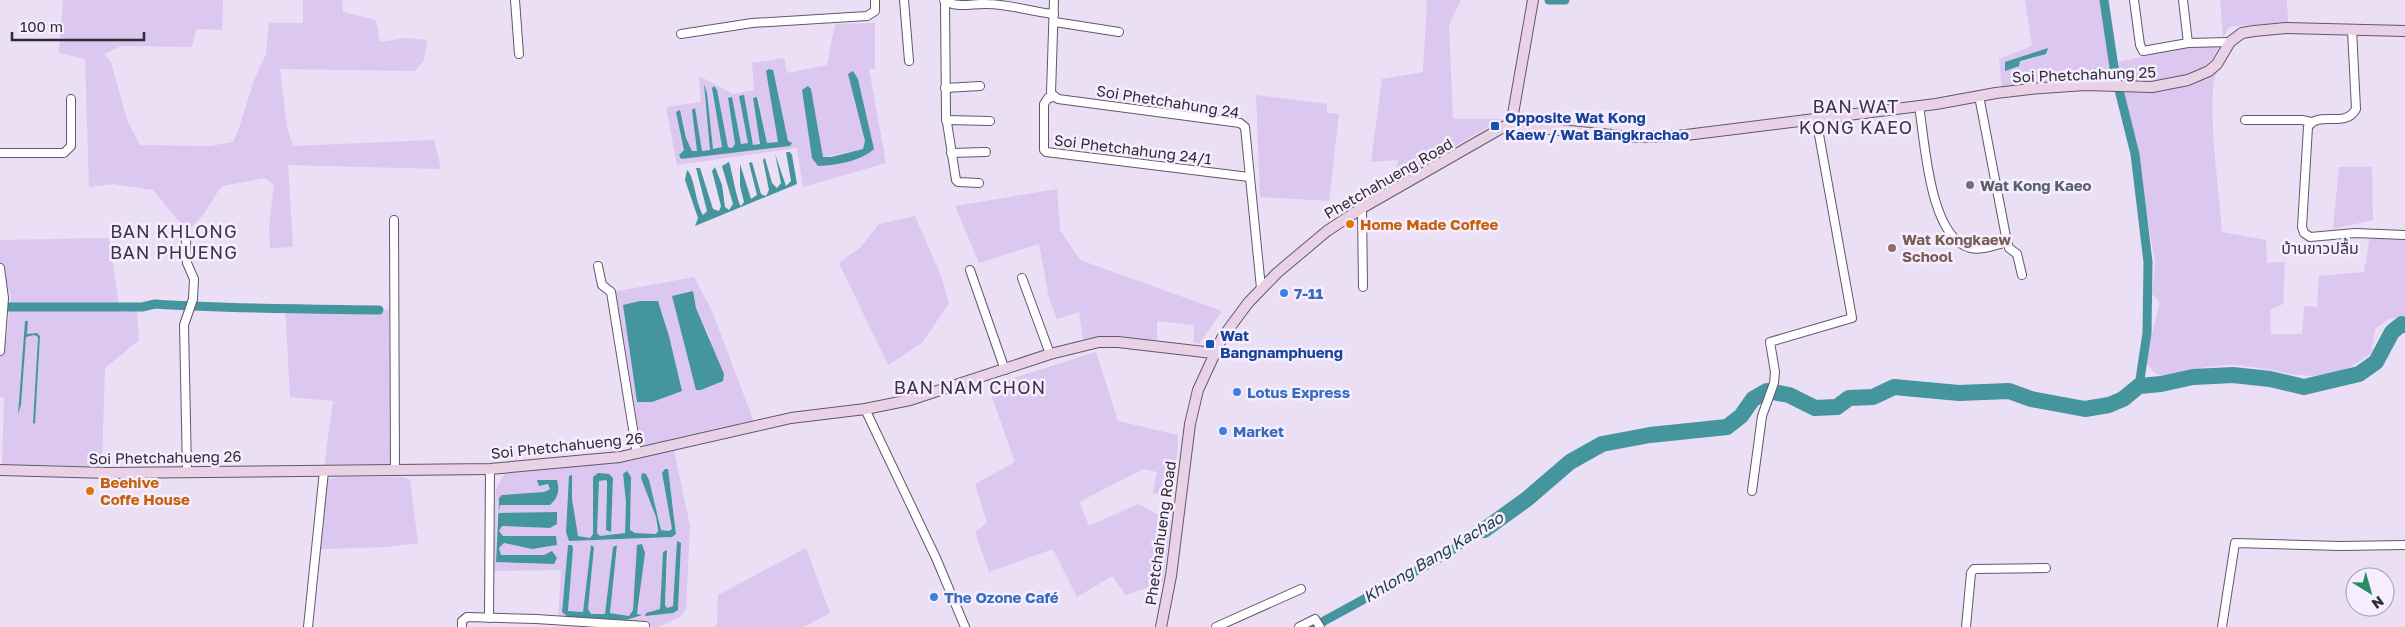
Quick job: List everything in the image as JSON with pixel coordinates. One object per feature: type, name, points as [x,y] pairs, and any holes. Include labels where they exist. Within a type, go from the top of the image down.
[{"type":"street","points":[[515,0],[519,54]]},
{"type":"street","points":[[682,34],[752,23],[867,16],[875,11],[875,0]]},
{"type":"street","points":[[904,0],[909,61]]},
{"type":"street","points":[[1054,0],[1051,93],[1054,97]]},
{"type":"street","points":[[1507,125],[1513,114],[1533,0]]},
{"type":"street","points":[[2134,0],[2140,46],[2143,51],[2188,43],[2230,42],[2242,33],[2254,30],[2286,28],[2405,31]]},
{"type":"street","points":[[2183,0],[2188,43]]},
{"type":"street","points":[[979,183],[958,182],[951,153],[946,120],[945,1],[955,5],[1006,5],[1119,32]]},
{"type":"street","points":[[2245,120],[2302,120],[2311,122],[2316,120],[2342,120],[2352,115],[2356,109],[2352,30]]},
{"type":"street","name":"Soi Phetchahung 25","points":[[1507,125],[1590,134],[1655,137],[1919,106],[1979,96],[2060,87],[2152,87],[2199,77],[2217,64],[2230,42]]},
{"type":"street","points":[[946,88],[980,86]]},
{"type":"street","points":[[1979,96],[2007,242],[2009,248],[2018,254],[2022,275]]},
{"type":"street","name":"Soi Phetchahung 24","points":[[1054,97],[1240,123],[1245,127],[1261,288]]},
{"type":"street","name":"Soi Phetchahung 24/1","points":[[1054,97],[1048,98],[1044,104],[1044,150],[1046,152],[1249,177]]},
{"type":"street","points":[[0,153],[64,153],[68,150],[71,146],[71,99]]},
{"type":"street","points":[[1919,106],[1930,178],[1942,220],[1947,230],[1958,243],[1970,248],[1982,248],[2007,242]]},
{"type":"street","points":[[1752,491],[1759,429],[1775,372],[1770,342],[1852,318],[1816,118]]},
{"type":"street","points":[[946,120],[990,121]]},
{"type":"street","points":[[2311,122],[2308,126],[2302,227],[2304,233],[2310,236],[2355,232],[2405,235]]},
{"type":"street","name":"Phetchahueng Road","points":[[1161,627],[1171,576],[1190,424],[1198,390],[1213,353],[1236,318],[1261,288],[1301,252],[1362,208],[1507,125]]},
{"type":"street","points":[[951,153],[986,152]]},
{"type":"street","points":[[1362,208],[1363,287]]},
{"type":"street","points":[[394,220],[395,471]]},
{"type":"street","points":[[186,239],[187,263],[194,279],[192,306],[184,325],[187,471]]},
{"type":"street","points":[[598,266],[602,285],[611,292],[637,454]]},
{"type":"street","points":[[0,268],[4,298],[0,351]]},
{"type":"street","points":[[970,270],[1005,370]]},
{"type":"street","points":[[1022,278],[1050,354]]},
{"type":"street","name":"Soi Phetchahueng 26","points":[[0,470],[109,473],[490,469],[637,454],[790,418],[865,409],[910,400],[1079,346],[1109,342],[1213,353]]},
{"type":"street","points":[[865,409],[936,558],[965,627]]},
{"type":"street","points":[[489,618],[490,469]]},
{"type":"street","points":[[308,627],[324,471]]},
{"type":"street","points":[[2222,627],[2235,543],[2341,546],[2405,545]]},
{"type":"street","points":[[1966,627],[1971,573],[1974,569],[2046,568]]},
{"type":"street","points":[[1216,627],[1300,589]]},
{"type":"street","points":[[462,627],[465,618],[520,618],[575,624],[645,626]]},
{"type":"street","points":[[519,627],[520,618]]},
{"type":"street","points":[[1299,627],[1315,619],[1320,627]]},
{"type":"shaded area","points":[[63,0],[223,0],[222,30],[196,29],[192,47],[121,46],[104,54],[111,62],[127,120],[140,145],[210,146],[233,142],[254,80],[266,54],[269,23],[303,23],[303,0],[342,0],[343,12],[376,20],[380,42],[406,38],[427,40],[424,60],[415,71],[280,69],[287,127],[293,146],[434,140],[441,169],[288,165],[293,247],[270,248],[269,227],[274,185],[265,178],[222,186],[202,217],[186,230],[153,190],[113,184],[89,187],[85,59],[59,53]]},
{"type":"shaded area","points":[[1427,0],[1461,0],[1449,25],[1453,119],[1502,119],[1395,181],[1398,160],[1371,162],[1382,79],[1423,72]]},
{"type":"shaded area","points":[[2025,0],[2102,0],[2113,80],[2002,87],[1999,59],[2032,46]]},
{"type":"shaded area","points":[[2220,0],[2287,0],[2288,22],[2229,27],[2223,38]]},
{"type":"shaded area","points":[[875,23],[875,69],[869,69],[886,163],[803,187],[797,148],[677,165],[666,107],[701,102],[699,76],[733,94],[754,90],[752,63],[784,58],[787,73],[827,65],[835,24]],"holes":[[[766,71],[790,146],[679,155],[684,150],[682,115],[686,138],[692,151],[697,151],[695,109],[702,151],[710,150],[704,86],[707,93],[713,149],[722,147],[712,88],[714,86],[717,90],[728,147],[732,148],[735,145],[728,98],[732,98],[741,144],[748,143],[739,97],[744,96],[753,145],[760,145],[753,98],[758,97],[767,143],[779,143]],[[853,71],[858,79],[874,149],[818,166],[811,89],[823,157],[864,149],[865,141]]]},
{"type":"shaded area","points":[[2220,45],[2212,59],[2204,66],[2194,72],[2172,79],[2127,85],[2120,79],[2114,63],[2180,48]]},
{"type":"shaded area","points":[[2217,71],[2212,102],[2214,148],[2222,232],[2266,240],[2267,263],[2285,262],[2283,304],[2270,310],[2271,334],[2302,334],[2304,306],[2317,307],[2319,276],[2364,272],[2370,236],[2405,238],[2405,316],[2389,319],[2375,329],[2371,353],[2335,373],[2304,376],[2253,367],[2224,365],[2165,377],[2155,373],[2145,362],[2160,302],[2152,294],[2155,261],[2144,201],[2138,147],[2123,91],[2172,87],[2195,81]]},
{"type":"shaded area","points":[[1256,95],[1327,104],[1327,113],[1339,114],[1329,201],[1260,197]]},
{"type":"shaded area","points":[[2339,167],[2372,167],[2373,220],[2333,229]]},
{"type":"shaded area","points":[[1057,189],[1060,230],[1080,260],[1222,311],[1199,344],[1194,342],[1194,325],[1157,321],[1157,340],[1083,339],[1079,312],[1057,319],[1049,298],[1039,244],[979,263],[955,206]]},
{"type":"shaded area","points":[[915,216],[941,276],[949,303],[922,343],[888,365],[839,263],[861,247],[879,224]]},
{"type":"shaded area","points":[[109,238],[120,312],[137,311],[139,340],[105,368],[102,466],[2,465],[4,397],[0,397],[0,344],[6,342],[11,296],[0,262],[0,240]],"holes":[[[28,321],[27,334],[37,333],[40,336],[34,424],[38,337],[34,335],[26,336],[21,405],[18,411],[25,322]]]},
{"type":"shaded area","points":[[694,277],[712,311],[754,422],[642,450],[613,292]],"holes":[[[693,291],[696,308],[712,342],[672,296]],[[623,305],[662,310],[682,391],[637,402]]]},
{"type":"shaded area","points":[[285,304],[389,310],[390,467],[324,467],[333,401],[290,397]]},
{"type":"shaded area","points":[[1096,352],[1118,421],[1178,435],[1174,497],[1153,493],[1157,472],[1143,469],[1079,502],[1089,526],[1138,504],[1171,521],[1163,582],[1126,595],[1112,576],[1077,597],[1053,549],[989,572],[975,532],[987,523],[975,484],[1015,462],[988,386]]},
{"type":"shaded area","points":[[674,450],[690,526],[686,610],[680,617],[658,627],[558,622],[561,570],[493,571],[496,489],[504,474]],"holes":[[[623,474],[631,477],[630,530],[635,533],[657,534],[656,517],[651,502],[658,515],[661,530],[669,531],[672,529],[662,474],[673,507],[676,533],[672,537],[569,541],[572,475],[572,499],[577,536],[590,538],[593,534],[593,477],[613,478],[611,532],[606,530],[606,480],[599,481],[597,533],[600,536],[625,534],[626,502]],[[537,480],[557,480],[550,505],[500,505],[498,513],[557,512],[557,524],[550,528],[502,526],[499,531],[503,536],[515,536],[532,549],[504,543],[499,548],[500,555],[544,555],[554,564],[496,562],[497,502],[503,495],[544,492],[551,488],[548,484]],[[681,543],[678,610],[646,613],[660,609],[663,552],[668,553],[665,605],[667,608],[673,606]],[[568,545],[573,549],[568,611],[583,612],[591,545],[594,547],[588,610],[591,614],[605,614],[613,547],[617,545],[610,613],[629,616],[633,610],[644,546],[639,606],[636,615],[626,620],[562,612]]]},
{"type":"shaded area","points":[[343,477],[404,477],[410,480],[418,543],[387,547],[321,549],[326,479]]},
{"type":"shaded area","points":[[806,548],[830,613],[803,627],[714,627],[717,624],[718,595]]},
{"type":"water","points":[[2048,48],[2046,54],[2020,61],[2019,66],[2005,71],[2005,62]]},
{"type":"water","points":[[769,69],[773,70],[788,141],[792,143],[790,146],[681,159],[679,155],[684,150],[676,112],[680,110],[686,138],[692,151],[697,151],[692,110],[695,108],[702,151],[710,150],[704,84],[707,93],[713,149],[722,147],[712,88],[714,86],[717,90],[728,147],[732,148],[735,144],[728,98],[732,97],[741,144],[748,143],[739,96],[744,95],[753,145],[760,144],[753,98],[757,97],[767,143],[778,142],[766,71]]},
{"type":"water","points":[[853,71],[858,79],[874,149],[855,160],[840,164],[818,166],[812,158],[802,90],[808,86],[811,89],[823,157],[831,157],[863,149],[865,141],[848,74]]},
{"type":"water","points":[[786,152],[790,152],[792,155],[797,184],[695,226],[698,218],[685,180],[687,170],[692,178],[703,215],[707,211],[696,168],[700,168],[713,209],[719,211],[721,206],[712,171],[715,167],[722,185],[725,207],[729,210],[733,204],[722,166],[729,162],[741,206],[744,202],[740,186],[740,164],[751,199],[757,195],[749,163],[752,162],[761,194],[766,196],[769,190],[763,160],[765,158],[772,183],[777,188],[781,183],[775,154],[786,186],[791,181]]},
{"type":"water","points":[[693,291],[696,308],[724,374],[723,381],[701,390],[696,390],[672,296]]},
{"type":"water","points":[[640,301],[658,301],[669,336],[682,391],[652,402],[637,402],[623,305]]},
{"type":"water","points":[[25,321],[28,321],[27,334],[37,333],[40,336],[35,424],[33,423],[38,337],[34,335],[26,337],[21,405],[18,414]]},
{"type":"water","points":[[665,469],[668,469],[676,534],[672,537],[569,541],[566,532],[569,476],[572,475],[572,499],[578,536],[590,538],[593,534],[593,477],[598,473],[609,474],[613,478],[611,532],[606,530],[607,482],[606,480],[599,481],[597,533],[600,536],[625,533],[626,502],[623,474],[627,471],[631,477],[630,530],[635,533],[656,534],[658,531],[656,517],[641,478],[642,473],[646,474],[649,480],[661,530],[669,531],[672,529],[662,473]]},
{"type":"water","points":[[537,480],[557,480],[558,494],[550,505],[500,505],[498,512],[499,498],[502,495],[544,492],[550,489],[548,484],[539,486]]},
{"type":"water","points":[[557,512],[557,524],[550,528],[502,526],[499,531],[503,536],[556,536],[557,545],[532,549],[504,543],[499,548],[501,555],[544,555],[552,551],[557,558],[554,564],[496,562],[498,513]]},
{"type":"water","points":[[677,541],[681,543],[678,610],[673,613],[645,616],[646,613],[660,609],[663,552],[667,550],[665,605],[667,608],[673,606]]},
{"type":"water","points":[[642,544],[645,553],[637,614],[642,615],[626,620],[568,617],[562,612],[568,545],[572,545],[573,549],[568,611],[583,612],[591,545],[594,547],[588,609],[591,614],[605,614],[613,547],[617,545],[610,613],[629,616],[633,610],[637,545]]},
{"type":"waterway","points":[[1549,0],[1565,0]]},
{"type":"waterway","points":[[2104,0],[2115,74],[2135,154],[2148,262],[2147,333],[2139,386]]},
{"type":"waterway","points":[[0,307],[142,307],[155,304],[239,308],[379,310]]},
{"type":"waterway","name":"Khlong Bang Kachao","points":[[1484,530],[1527,499],[1570,462],[1602,444],[1650,435],[1727,427],[1741,416],[1753,399],[1767,391],[1789,395],[1815,408],[1837,407],[1849,398],[1873,397],[1894,387],[1959,393],[2009,391],[2031,399],[2085,409],[2109,405],[2123,399],[2139,386],[2161,384],[2193,377],[2233,375],[2270,379],[2304,387],[2359,374],[2376,362],[2392,332],[2402,324],[2405,325]]},
{"type":"waterway","name":"Khlong Bang Kachao","points":[[1313,627],[1436,560],[1484,530]]},
{"type":"place","name":"Opposite Wat Kong Kaew / Wat Bangkrachao","points":[[1495,126]]},
{"type":"place","name":"Wat Kong Kaeo","points":[[1970,185]]},
{"type":"place","name":"Home Made Coffee","points":[[1350,224]]},
{"type":"place","name":"Wat Kongkaew School","points":[[1892,248]]},
{"type":"place","name":"7-11","points":[[1284,293]]},
{"type":"place","name":"Wat Bangnamphueng","points":[[1210,344]]},
{"type":"place","name":"Lotus Express","points":[[1237,392]]},
{"type":"place","name":"Market","points":[[1223,431]]},
{"type":"place","name":"Beehive Coffe House","points":[[90,491]]},
{"type":"place","name":"The Ozone Café","points":[[934,597]]},
{"type":"district","name":"BAN WAT KONG KAEO","points":[[1856,116]]},
{"type":"district","name":"BAN KHLONG BAN PHUENG","points":[[174,241]]},
{"type":"district","name":"บ้านขาวปลื้ม","points":[[2320,248]]},
{"type":"district","name":"BAN NAM CHON","points":[[970,387]]}]
